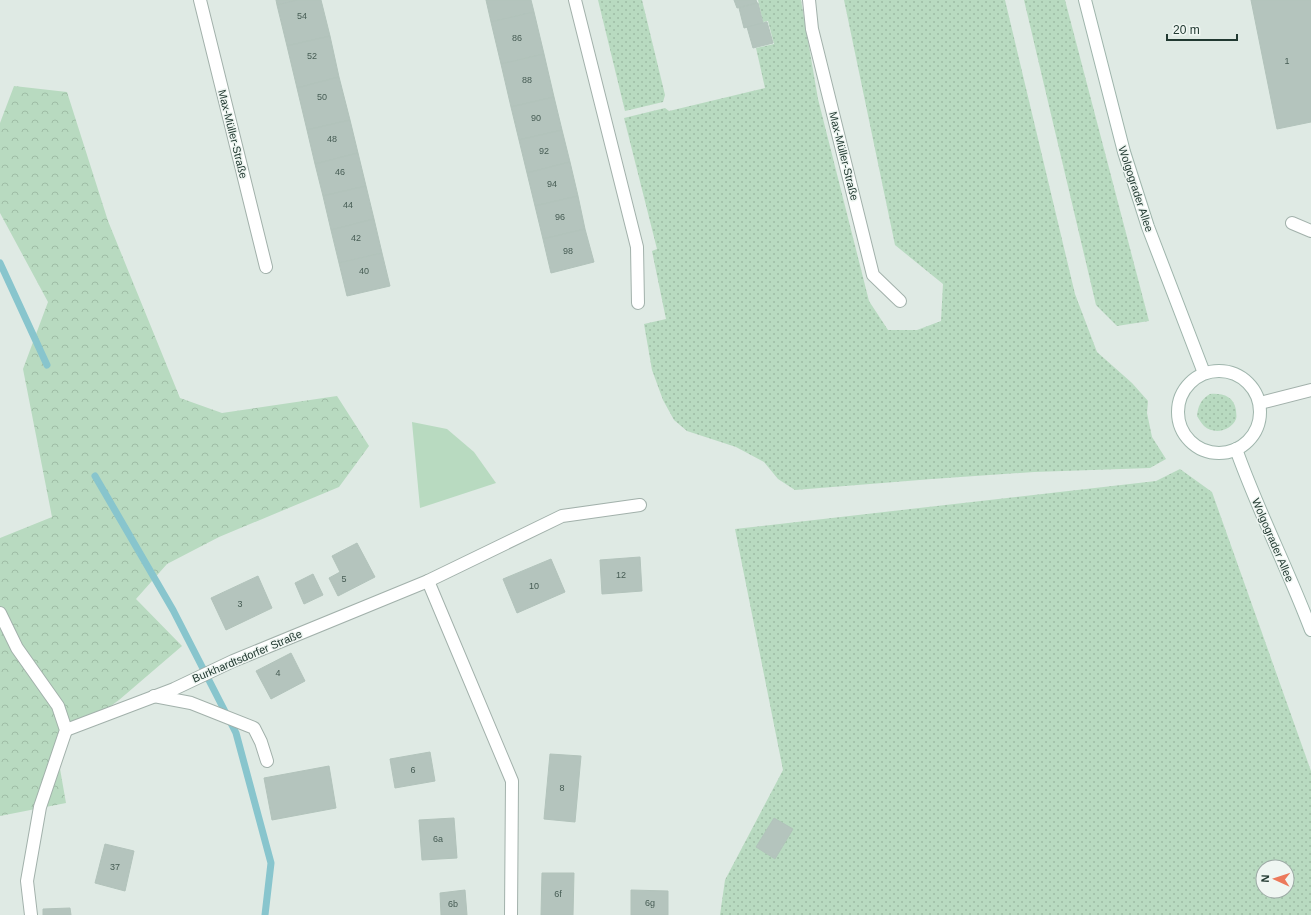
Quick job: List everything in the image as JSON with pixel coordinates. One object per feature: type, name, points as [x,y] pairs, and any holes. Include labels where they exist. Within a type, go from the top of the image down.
[{"type":"street","name":"Max-Müller-Straße","points":[[200,0],[266,267]]},
{"type":"street","points":[[575,0],[637,247],[638,303]]},
{"type":"street","name":"Max-Müller-Straße","points":[[809,0],[812,29],[873,275],[900,301]]},
{"type":"street","name":"Wolgograder Allee","points":[[1085,0],[1124,152],[1145,220],[1204,373]]},
{"type":"street","points":[[1292,223],[1311,231]]},
{"type":"street","points":[[1218,370],[1232,372],[1245,379],[1254,389],[1260,402],[1260,416],[1256,430],[1248,441],[1236,449],[1224,453],[1211,452],[1199,447],[1188,439],[1182,428],[1178,415],[1179,402],[1184,390],[1193,380],[1204,373],[1218,370]]},
{"type":"street","points":[[1260,402],[1311,390]]},
{"type":"street","name":"Wolgograder Allee","points":[[1236,449],[1246,477],[1299,598],[1311,630]]},
{"type":"street","name":"Burkhardtsdorfer Straße","points":[[66,730],[174,689],[233,661],[428,581],[562,516],[640,505]]},
{"type":"street","points":[[428,581],[512,781],[511,915]]},
{"type":"street","points":[[0,612],[17,648],[58,706],[66,730],[40,807],[27,881],[31,915]]},
{"type":"street","points":[[154,696],[190,703],[254,728],[261,742],[267,761]]},
{"type":"green space","points":[[598,0],[642,0],[665,95],[663,102],[625,111]]},
{"type":"green space","points":[[758,0],[801,0],[818,99],[869,301],[888,330],[917,330],[941,321],[943,284],[895,245],[844,0],[1005,0],[1075,294],[1097,352],[1132,383],[1148,401],[1147,413],[1152,437],[1166,459],[1150,468],[1034,472],[795,490],[778,479],[764,462],[736,447],[687,431],[674,420],[663,400],[652,370],[644,324],[666,319],[652,251],[657,249],[624,118],[665,108],[669,111],[765,88],[756,48],[774,44],[768,21],[763,22]]},
{"type":"green space","points":[[1024,0],[1065,0],[1149,321],[1117,326],[1096,305]]},
{"type":"green space","points":[[14,86],[67,92],[108,221],[180,398],[222,413],[337,396],[369,446],[339,487],[219,537],[167,564],[136,599],[182,646],[119,700],[56,746],[66,803],[0,816],[0,538],[52,517],[23,369],[48,302],[0,213],[0,123]]},
{"type":"green space","points":[[1210,394],[1227,396],[1235,405],[1236,419],[1234,423],[1226,429],[1217,431],[1208,429],[1203,425],[1197,416],[1200,403]]},
{"type":"green space","points":[[412,422],[447,429],[474,452],[496,483],[420,508]]},
{"type":"green space","points":[[1180,469],[1212,492],[1311,771],[1311,915],[720,915],[725,880],[783,770],[735,529],[1156,481]]},
{"type":"building","points":[[276,0],[298,0],[277,5]]},
{"type":"building","points":[[298,0],[321,0],[330,36],[287,46],[277,5]]},
{"type":"building","points":[[486,0],[531,0],[534,12],[491,22]]},
{"type":"building","points":[[734,0],[756,0],[757,3],[737,8]]},
{"type":"building","points":[[1251,0],[1311,0],[1311,122],[1277,129]]},
{"type":"building","points":[[758,3],[763,23],[744,28],[739,8]]},
{"type":"building","points":[[534,12],[544,54],[501,64],[491,22]]},
{"type":"building","points":[[767,22],[773,43],[753,48],[747,27]]},
{"type":"building","points":[[330,36],[339,77],[297,88],[287,46]]},
{"type":"building","points":[[544,54],[554,97],[511,107],[501,64]]},
{"type":"building","points":[[339,77],[350,120],[307,130],[297,88]]},
{"type":"building","points":[[554,97],[562,130],[519,140],[511,107]]},
{"type":"building","points":[[350,120],[358,153],[315,164],[307,130]]},
{"type":"building","points":[[562,130],[570,162],[527,173],[519,140]]},
{"type":"building","points":[[358,153],[366,186],[323,196],[315,164]]},
{"type":"building","points":[[570,162],[578,196],[535,206],[527,173]]},
{"type":"building","points":[[366,186],[374,219],[331,230],[323,196]]},
{"type":"building","points":[[578,196],[585,229],[543,239],[535,206]]},
{"type":"building","points":[[374,219],[382,253],[339,263],[331,230]]},
{"type":"building","points":[[585,229],[594,262],[551,273],[543,239]]},
{"type":"building","points":[[382,253],[390,286],[347,296],[339,263]]},
{"type":"building","points":[[357,543],[375,577],[338,596],[329,578],[340,572],[332,556]]},
{"type":"building","points":[[640,557],[642,591],[602,594],[600,560]]},
{"type":"building","points":[[551,559],[565,592],[517,613],[503,579]]},
{"type":"building","points":[[313,574],[323,595],[304,604],[295,583]]},
{"type":"building","points":[[258,576],[272,608],[226,630],[211,598]]},
{"type":"building","points":[[291,653],[305,681],[271,699],[256,671]]},
{"type":"building","points":[[430,752],[435,781],[395,788],[390,759]]},
{"type":"building","points":[[550,754],[581,756],[575,822],[544,819]]},
{"type":"building","points":[[329,766],[336,808],[272,820],[264,778]]},
{"type":"building","points":[[454,818],[457,858],[422,860],[419,820]]},
{"type":"building","points":[[774,818],[793,829],[775,859],[756,847]]},
{"type":"building","points":[[105,844],[134,851],[125,891],[95,883]]},
{"type":"building","points":[[542,873],[574,873],[573,915],[541,915]]},
{"type":"building","points":[[465,890],[467,915],[441,915],[440,893]]},
{"type":"building","points":[[631,890],[668,891],[668,915],[631,915]]},
{"type":"building","points":[[70,908],[71,915],[43,915],[43,909]]},
{"type":"waterway","points":[[0,263],[47,365]]},
{"type":"waterway","points":[[95,476],[173,610],[236,733],[271,863],[265,915]]}]
